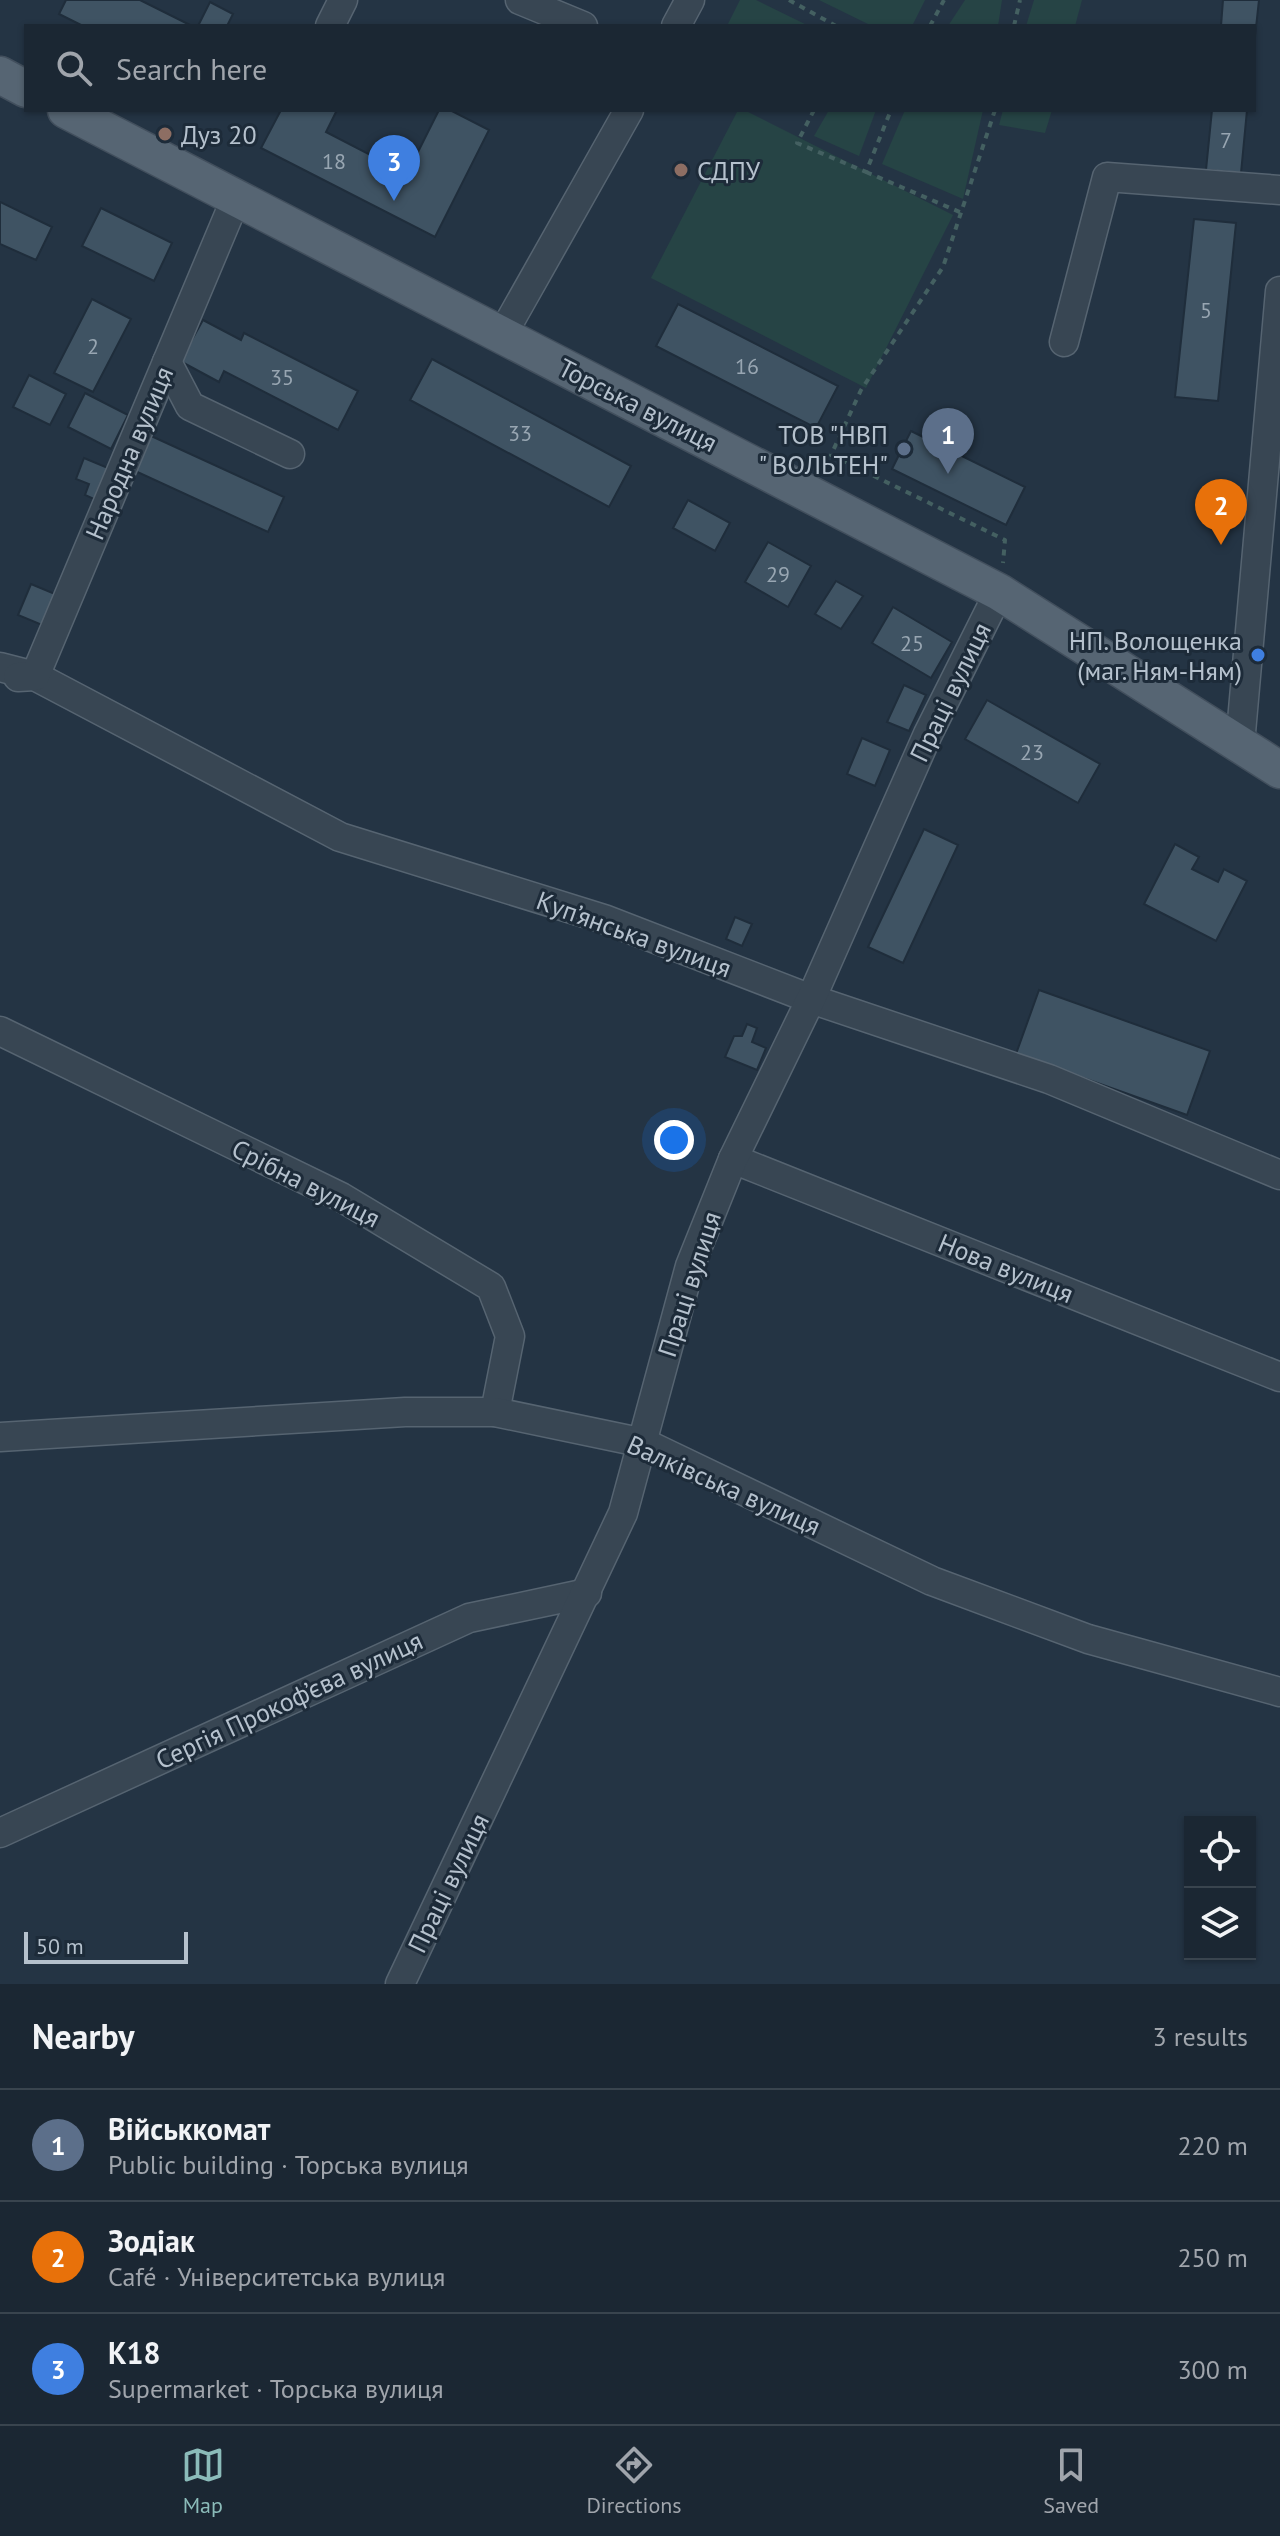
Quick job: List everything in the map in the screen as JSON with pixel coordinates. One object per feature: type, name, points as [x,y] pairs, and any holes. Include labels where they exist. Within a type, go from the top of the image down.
[{"type":"main road","points":[[0,75],[24,88]]},
{"type":"main road","name":"Торська вулиця","points":[[70,112],[999,592],[1280,770]]},
{"type":"street","points":[[331,24],[343,0]]},
{"type":"street","points":[[520,0],[578,24]]},
{"type":"street","points":[[677,24],[690,0]]},
{"type":"street","points":[[502,335],[628,112]]},
{"type":"street","points":[[1064,342],[1107,177],[1280,190]]},
{"type":"street","name":"Народна вулиця","points":[[35,676],[236,198]]},
{"type":"street","points":[[1240,744],[1280,291]]},
{"type":"street","points":[[167,362],[190,406],[290,454]]},
{"type":"street","name":"Праці вулиця","points":[[400,1984],[623,1513],[690,1266],[733,1159],[811,999],[928,734],[999,592]]},
{"type":"street","name":"Куп’янська вулиця","points":[[0,667],[35,676],[340,837],[604,919],[811,999],[1049,1079],[1280,1175]]},
{"type":"street","points":[[0,679],[35,676]]},
{"type":"street","name":"Срібна вулиця","points":[[0,1031],[341,1197],[491,1287],[510,1336],[495,1412]]},
{"type":"street","name":"Нова вулиця","points":[[733,1159],[1280,1377]]},
{"type":"street","name":"Валківська вулиця","points":[[0,1437],[389,1413],[495,1412],[644,1443],[932,1581],[1088,1639],[1280,1692]]},
{"type":"street","name":"Сергія Прокоф’єва вулиця","points":[[0,1833],[469,1618],[587,1593]]},
{"type":"path","points":[[789,0],[832,24]]},
{"type":"path","points":[[931,24],[944,0]]},
{"type":"path","points":[[1014,24],[1020,0]]},
{"type":"path","points":[[813,112],[797,143],[962,213]]},
{"type":"path","points":[[866,172],[890,112]]},
{"type":"path","points":[[994,112],[943,267],[861,390],[831,455],[1005,540],[999,592]]},
{"type":"green space","points":[[740,0],[756,0],[805,24],[728,24]]},
{"type":"green space","points":[[819,0],[925,0],[913,24],[868,24]]},
{"type":"green space","points":[[965,0],[1002,0],[998,24],[949,24]]},
{"type":"green space","points":[[1034,0],[1082,0],[1076,24],[1027,24]]},
{"type":"green space","points":[[737,112],[748,112],[953,215],[866,388],[651,278]]},
{"type":"green space","points":[[828,112],[875,112],[859,156],[814,136]]},
{"type":"green space","points":[[904,112],[983,112],[963,199],[882,164]]},
{"type":"green space","points":[[1002,112],[1051,112],[1045,133],[999,125]]},
{"type":"building","points":[[66,0],[140,0],[188,24],[79,24],[59,14]]},
{"type":"building","points":[[1223,0],[1259,0],[1256,28],[1256,24],[1221,24]]},
{"type":"building","points":[[210,2],[233,14],[228,24],[199,24]]},
{"type":"building","points":[[280,112],[336,112],[326,132],[407,174],[438,112],[454,112],[489,130],[435,237],[261,148]]},
{"type":"building","points":[[1212,112],[1247,112],[1241,173],[1206,170]]},
{"type":"building","points":[[0,202],[52,227],[36,260],[0,244]]},
{"type":"building","points":[[101,208],[172,243],[154,281],[82,246]]},
{"type":"building","points":[[1194,219],[1236,223],[1218,401],[1175,397]]},
{"type":"building","points":[[92,299],[131,319],[93,392],[54,373]]},
{"type":"building","points":[[678,304],[838,386],[816,428],[656,346]]},
{"type":"building","points":[[203,320],[241,340],[244,333],[358,391],[338,430],[224,371],[219,382],[180,361]]},
{"type":"building","points":[[432,359],[631,466],[609,507],[410,400]]},
{"type":"building","points":[[29,375],[66,394],[50,425],[13,407]]},
{"type":"building","points":[[85,393],[128,415],[111,449],[68,427]]},
{"type":"building","points":[[911,431],[1025,487],[1006,525],[892,469]]},
{"type":"building","points":[[149,435],[284,497],[268,532],[133,470]]},
{"type":"building","points":[[84,458],[108,468],[96,500],[85,495],[89,484],[76,479]]},
{"type":"building","points":[[688,500],[730,523],[715,551],[673,528]]},
{"type":"building","points":[[768,542],[811,566],[788,607],[745,582]]},
{"type":"building","points":[[836,581],[863,596],[841,629],[815,614]]},
{"type":"building","points":[[31,584],[55,594],[42,625],[18,615]]},
{"type":"building","points":[[893,607],[952,642],[931,678],[872,643]]},
{"type":"building","points":[[904,685],[926,695],[909,731],[887,722]]},
{"type":"building","points":[[987,700],[1100,764],[1078,803],[965,739]]},
{"type":"building","points":[[862,738],[890,750],[875,786],[847,774]]},
{"type":"building","points":[[924,829],[958,845],[903,963],[868,947]]},
{"type":"building","points":[[1175,844],[1199,857],[1192,869],[1218,882],[1224,869],[1247,881],[1216,941],[1144,904]]},
{"type":"building","points":[[735,917],[752,924],[742,946],[726,939]]},
{"type":"building","points":[[1039,990],[1210,1051],[1187,1115],[1016,1054]]},
{"type":"building","points":[[747,1024],[757,1028],[752,1042],[766,1048],[757,1070],[725,1057],[734,1036],[742,1036]]},
{"type":"place","name":"Дуз 20","points":[[165,134]]},
{"type":"place","name":"СДПУ","points":[[681,170]]},
{"type":"place","name":"К18","points":[[394,201]]},
{"type":"place","name":"ТОВ \"НВП \" ВОЛЬТЕН\"","points":[[904,449]]},
{"type":"place","name":"Військкомат","points":[[948,474]]},
{"type":"place","name":"Зодіак","points":[[1221,545]]},
{"type":"place","name":"НП. Волощенка (маг. Ням-Ням)","points":[[1258,655]]}]
